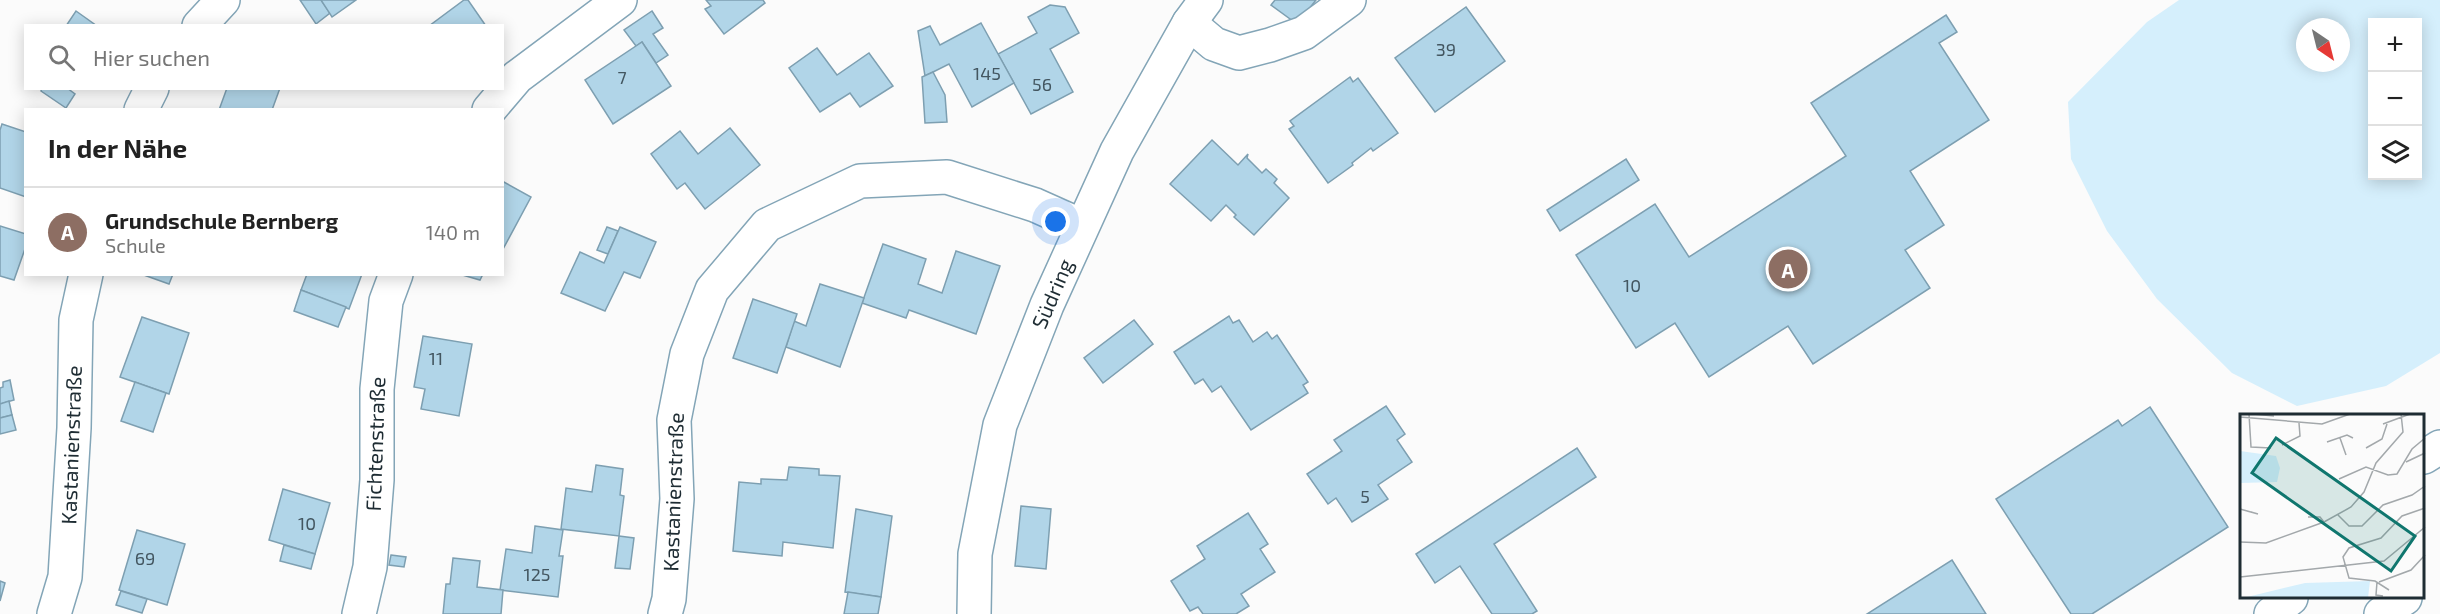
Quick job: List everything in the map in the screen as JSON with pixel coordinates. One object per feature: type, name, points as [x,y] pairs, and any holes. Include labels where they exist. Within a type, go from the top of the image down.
[{"type":"street","points":[[201,24],[223,0]]},
{"type":"street","points":[[491,108],[517,77],[620,0]]},
{"type":"street","points":[[1197,11],[1214,44],[1239,52],[1270,45],[1304,33],[1349,0]]},
{"type":"street","name":"Südring","points":[[974,614],[975,554],[1000,425],[1047,305],[1117,151],[1197,11]]},
{"type":"street","points":[[142,108],[151,90]]},
{"type":"street","name":"Kastanienstraße","points":[[665,614],[669,599],[677,499],[674,420],[687,354],[712,290],[767,225],[860,181],[947,177],[1035,205],[1082,226]]},
{"type":"street","name":"Kastanienstraße","points":[[54,614],[65,577],[74,428],[76,320],[86,276]]},
{"type":"street","name":"Fichtenstraße","points":[[359,614],[370,567],[377,480],[377,389],[386,301],[395,276]]},
{"type":"street","points":[[2425,456],[2440,447]]},
{"type":"street","points":[[2271,614],[2289,599]]},
{"type":"street","points":[[2381,614],[2402,599]]},
{"type":"shaded area","points":[[2179,0],[2440,0],[2440,353],[2386,386],[2297,406],[2232,373],[2157,299],[2107,231],[2071,159],[2068,102],[2147,22]]},
{"type":"building","points":[[300,0],[321,0],[330,13],[316,24]]},
{"type":"building","points":[[321,0],[356,0],[332,17]]},
{"type":"building","points":[[464,0],[468,0],[485,24],[432,24]]},
{"type":"building","points":[[706,0],[763,0],[765,3],[724,34],[705,9],[711,6]]},
{"type":"building","points":[[1275,0],[1316,0],[1297,24],[1271,5]]},
{"type":"building","points":[[1050,5],[1065,7],[1079,33],[1050,49],[1073,92],[1031,114],[998,54],[1037,33],[1028,17]]},
{"type":"building","points":[[1466,7],[1505,61],[1435,112],[1395,58]]},
{"type":"building","points":[[76,11],[94,24],[67,24]]},
{"type":"building","points":[[652,11],[663,28],[653,34],[668,55],[656,63],[642,42],[636,46],[624,30]]},
{"type":"building","points":[[1946,15],[1957,32],[1939,43],[1989,120],[1910,171],[1944,225],[1905,250],[1930,288],[1813,364],[1788,326],[1709,377],[1675,323],[1636,348],[1576,255],[1655,204],[1689,257],[1846,156],[1811,103]]},
{"type":"building","points":[[981,23],[1014,83],[972,107],[949,64],[925,76],[918,31],[930,26],[940,45]]},
{"type":"building","points":[[642,42],[671,86],[613,124],[585,80]]},
{"type":"building","points":[[817,48],[837,75],[869,53],[893,86],[860,107],[850,93],[820,112],[789,68]]},
{"type":"building","points":[[933,72],[945,95],[947,122],[925,123],[922,77]]},
{"type":"building","points":[[1350,77],[1353,82],[1358,78],[1398,133],[1373,151],[1371,148],[1352,163],[1353,165],[1328,183],[1289,129],[1294,126],[1290,121]]},
{"type":"building","points":[[70,90],[75,94],[66,108],[41,91]]},
{"type":"building","points":[[226,90],[279,90],[273,108],[220,108]]},
{"type":"building","points":[[2,124],[24,131],[24,196],[0,188],[0,130]]},
{"type":"building","points":[[730,128],[760,165],[705,209],[685,183],[677,189],[651,154],[680,131],[698,154]]},
{"type":"building","points":[[1212,140],[1238,165],[1248,154],[1247,158],[1262,173],[1266,169],[1277,179],[1274,183],[1289,198],[1254,235],[1234,217],[1236,215],[1226,205],[1211,221],[1170,184]]},
{"type":"building","points":[[1626,159],[1639,180],[1560,231],[1547,210]]},
{"type":"building","points":[[504,182],[531,197],[504,247]]},
{"type":"building","points":[[0,226],[24,233],[24,252],[14,280],[0,276]]},
{"type":"building","points":[[607,227],[618,231],[608,254],[597,250]]},
{"type":"building","points":[[620,227],[656,242],[640,278],[624,272],[605,311],[561,293],[580,252],[604,263]]},
{"type":"building","points":[[883,244],[926,259],[918,284],[942,293],[956,251],[1000,266],[976,334],[909,310],[906,318],[862,303]]},
{"type":"building","points":[[147,276],[172,276],[169,284]]},
{"type":"building","points":[[306,276],[361,276],[349,309],[301,290]]},
{"type":"building","points":[[466,276],[482,276],[480,280]]},
{"type":"building","points":[[820,284],[864,298],[840,367],[786,347],[794,321],[806,326]]},
{"type":"building","points":[[301,290],[346,307],[338,327],[294,311]]},
{"type":"building","points":[[753,299],[797,314],[777,373],[733,358]]},
{"type":"building","points":[[1229,316],[1233,323],[1239,320],[1253,342],[1267,332],[1272,339],[1277,335],[1308,382],[1303,385],[1308,393],[1251,430],[1221,386],[1212,392],[1203,379],[1195,384],[1174,352]]},
{"type":"building","points":[[142,317],[189,333],[169,394],[120,377]]},
{"type":"building","points":[[1134,320],[1153,344],[1103,383],[1084,358]]},
{"type":"building","points":[[423,336],[472,344],[459,416],[421,409],[425,389],[414,387]]},
{"type":"building","points":[[10,380],[14,400],[0,404],[0,388],[3,387],[3,382]]},
{"type":"building","points":[[135,382],[166,393],[153,432],[121,421]]},
{"type":"building","points":[[9,401],[12,415],[0,418],[0,404]]},
{"type":"building","points":[[1386,406],[1405,434],[1397,440],[1412,462],[1378,485],[1388,499],[1352,522],[1336,498],[1328,504],[1307,474],[1342,451],[1334,440]]},
{"type":"building","points":[[2150,407],[2228,527],[2092,614],[2071,614],[1996,499],[2118,420],[2122,426]]},
{"type":"building","points":[[12,415],[16,430],[0,434],[0,418]]},
{"type":"building","points":[[1577,448],[1596,477],[1494,544],[1537,611],[1532,614],[1492,614],[1460,566],[1435,583],[1416,554]]},
{"type":"building","points":[[596,465],[623,469],[620,495],[624,496],[619,536],[561,529],[566,488],[592,492]]},
{"type":"building","points":[[789,467],[819,469],[819,475],[840,476],[833,548],[783,542],[782,556],[733,551],[739,482],[761,484],[761,479],[787,480]]},
{"type":"building","points":[[283,489],[330,503],[315,554],[269,540]]},
{"type":"building","points":[[1021,506],[1051,509],[1046,569],[1015,566]]},
{"type":"building","points":[[856,509],[892,516],[881,597],[845,592]]},
{"type":"building","points":[[1248,513],[1268,544],[1260,549],[1275,572],[1241,594],[1249,606],[1236,614],[1203,614],[1198,607],[1190,611],[1171,581],[1205,559],[1197,546]]},
{"type":"building","points":[[535,526],[563,530],[559,556],[563,556],[558,597],[500,590],[506,549],[532,553]]},
{"type":"building","points":[[137,530],[185,544],[167,605],[119,590]]},
{"type":"building","points":[[619,536],[634,538],[630,569],[615,568]]},
{"type":"building","points":[[284,545],[315,554],[311,569],[280,561]]},
{"type":"building","points":[[391,555],[406,557],[404,567],[389,565]]},
{"type":"building","points":[[453,558],[480,561],[477,587],[503,590],[501,614],[443,614],[446,584],[450,584]]},
{"type":"building","points":[[1952,560],[1986,614],[1867,614]]},
{"type":"building","points":[[0,581],[5,583],[0,601]]},
{"type":"building","points":[[121,591],[147,599],[142,613],[116,605]]},
{"type":"building","points":[[848,592],[881,597],[878,614],[844,614]]},
{"type":"place","name":"Grundschule Bernberg","points":[[1788,269]]}]
